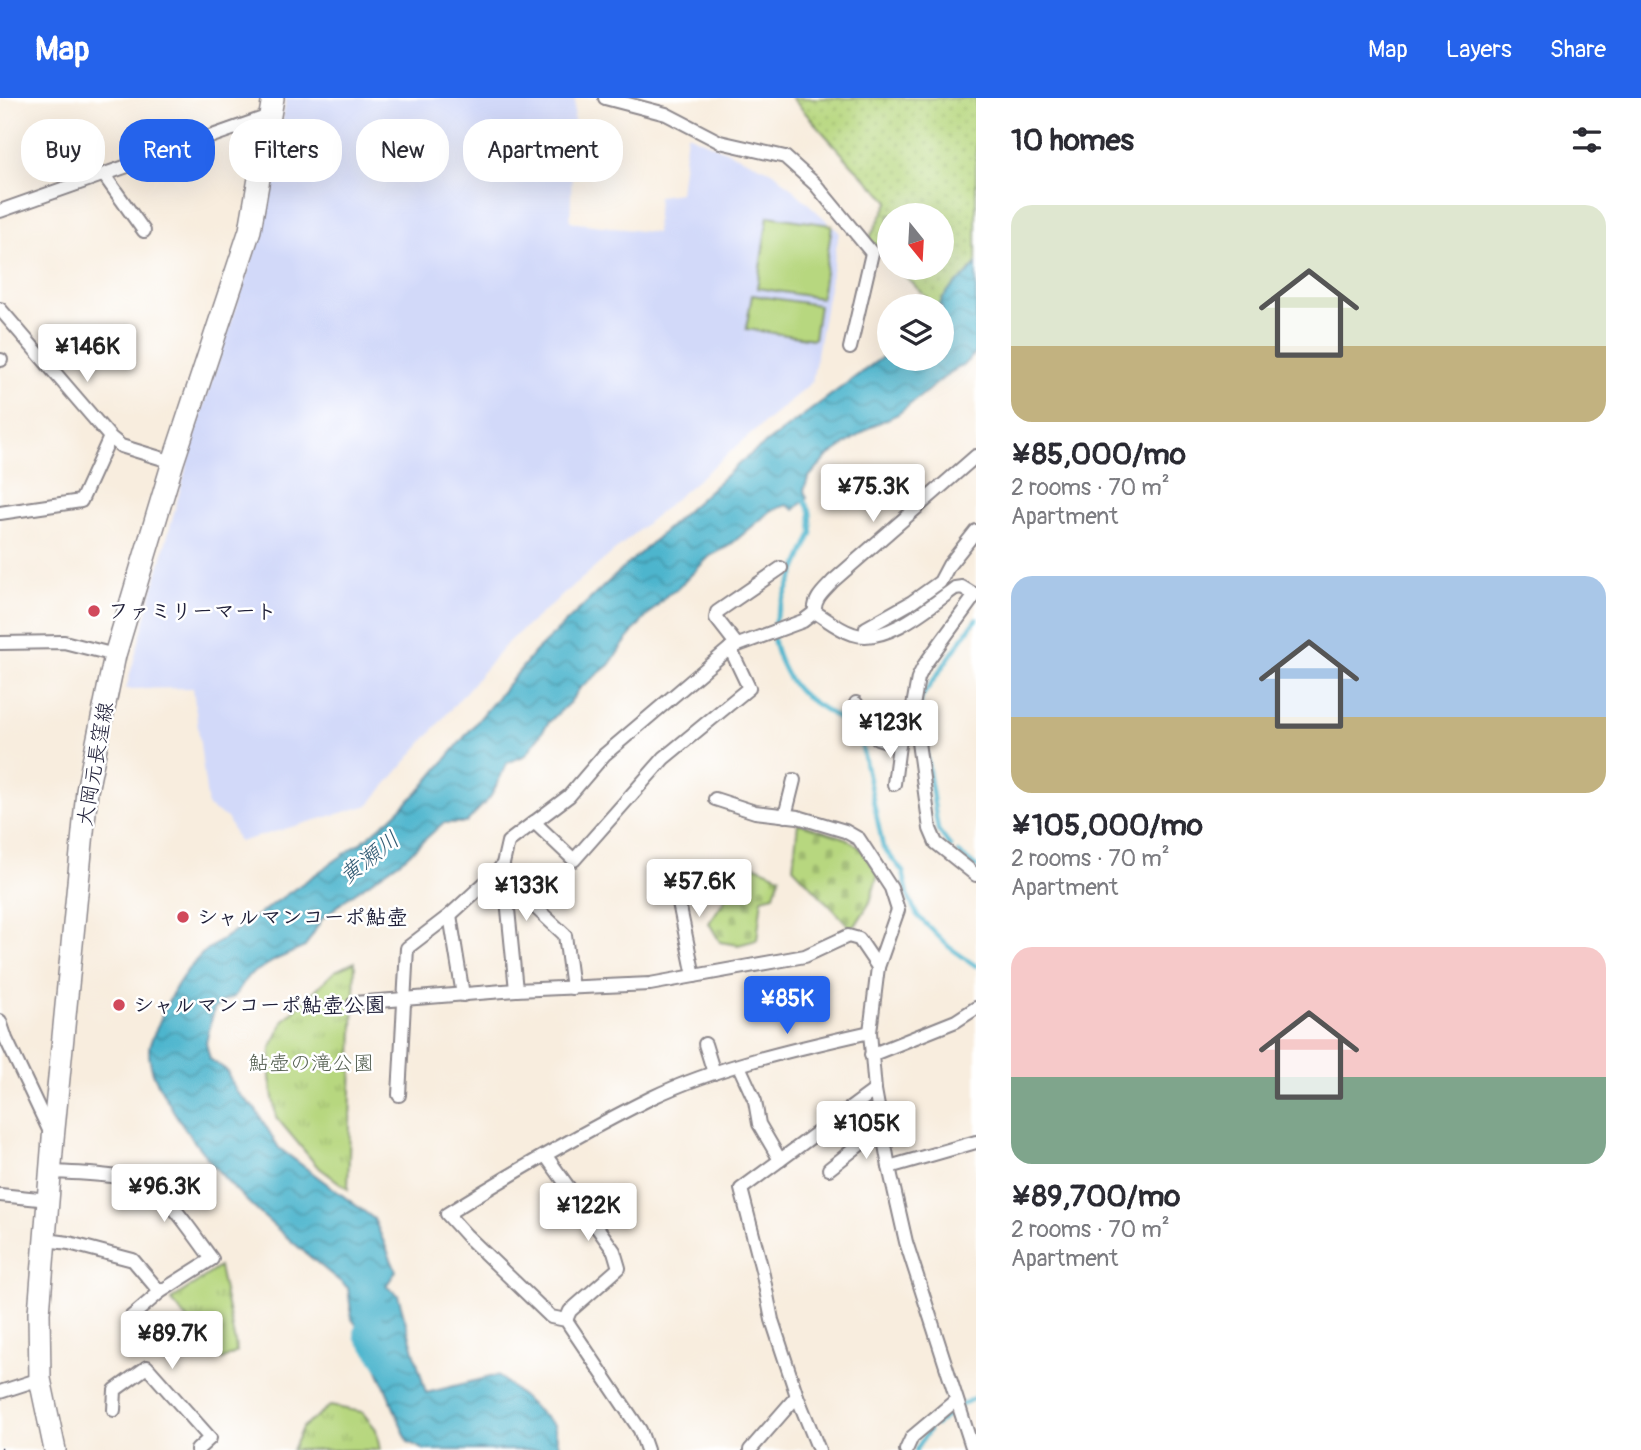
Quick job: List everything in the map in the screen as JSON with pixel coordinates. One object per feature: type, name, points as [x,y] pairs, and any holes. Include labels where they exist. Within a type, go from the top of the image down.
[{"type":"main road","name":"大岡元長窪線","points":[[55,1450],[40,1379],[39,1313],[87,791],[115,655],[173,461],[250,230],[273,106]]},
{"type":"street","points":[[605,98],[666,114],[720,142],[785,157],[815,184],[872,253],[850,348]]},
{"type":"street","points":[[105,174],[273,106]]},
{"type":"street","points":[[105,175],[144,231]]},
{"type":"street","points":[[0,211],[82,182]]},
{"type":"street","points":[[0,309],[110,437],[121,446],[173,461]]},
{"type":"street","points":[[0,513],[81,501],[110,437]]},
{"type":"street","points":[[815,611],[817,598],[833,581],[976,456]]},
{"type":"street","points":[[864,635],[866,628],[912,602],[940,582],[949,565],[976,531]]},
{"type":"street","points":[[534,822],[574,860],[664,758],[749,688],[734,646],[716,618],[717,612],[780,568]]},
{"type":"street","points":[[815,611],[854,635],[864,635],[889,631],[913,618],[955,588],[962,587],[975,594],[918,678],[899,745],[894,783]]},
{"type":"street","points":[[516,990],[502,875],[508,842],[569,796],[604,755],[734,646],[803,621],[815,611]]},
{"type":"street","points":[[0,643],[64,642],[115,655]]},
{"type":"street","points":[[856,704],[877,738],[899,745]]},
{"type":"street","points":[[912,706],[930,829],[936,842],[976,875]]},
{"type":"street","points":[[785,816],[794,780]]},
{"type":"street","points":[[715,799],[755,812],[785,816],[845,831],[859,839],[891,888],[898,910],[878,967],[870,1032],[875,1090],[906,1242],[973,1450]]},
{"type":"street","points":[[672,869],[694,976]]},
{"type":"street","points":[[399,1095],[407,948],[502,875]]},
{"type":"street","points":[[502,875],[565,935],[572,988]]},
{"type":"street","points":[[450,915],[463,995]]},
{"type":"street","points":[[354,1003],[516,990],[650,984],[805,956],[848,936],[859,939],[878,967]]},
{"type":"street","points":[[871,1055],[956,1021],[976,1007]]},
{"type":"street","points":[[0,1021],[6,1040],[53,1139]]},
{"type":"street","points":[[647,1450],[640,1430],[566,1320],[551,1317],[447,1214],[652,1097],[714,1073],[870,1032]]},
{"type":"street","points":[[705,1044],[714,1073]]},
{"type":"street","points":[[739,1066],[755,1101],[759,1125],[780,1160]]},
{"type":"street","points":[[819,1450],[797,1396],[772,1320],[741,1189],[875,1090]]},
{"type":"street","points":[[829,1169],[882,1127]]},
{"type":"street","points":[[889,1167],[976,1142]]},
{"type":"street","points":[[546,1156],[614,1251],[619,1268],[570,1311],[566,1320]]},
{"type":"street","points":[[51,1172],[98,1173],[159,1192],[212,1259],[160,1292],[131,1317]]},
{"type":"street","points":[[0,1195],[49,1200]]},
{"type":"street","points":[[46,1240],[69,1243],[133,1260],[160,1292]]},
{"type":"street","points":[[114,1410],[115,1390],[147,1367],[210,1438],[197,1450]]},
{"type":"street","points":[[0,1392],[40,1379]]},
{"type":"street","points":[[750,1450],[797,1396]]},
{"type":"street","points":[[906,1450],[912,1437],[956,1400]]},
{"type":"shaded area","points":[[286,98],[575,98],[574,119],[463,119],[463,182],[572,182],[570,222],[656,233],[658,196],[680,193],[687,134],[774,172],[839,232],[812,382],[509,641],[369,805],[239,842],[227,818],[208,807],[193,688],[126,689],[201,413],[267,213],[272,182],[342,182],[342,119],[283,119]]},
{"type":"green space","points":[[792,98],[976,98],[976,263],[950,294],[923,294],[909,280],[954,280],[954,203],[888,203],[889,201],[853,166]]},
{"type":"green space","points":[[768,216],[832,225],[821,298],[757,288]]},
{"type":"green space","points":[[877,224],[877,247],[869,239]]},
{"type":"green space","points":[[752,295],[819,305],[814,339],[746,329]]},
{"type":"green space","points":[[798,823],[845,838],[860,848],[878,874],[870,902],[855,926],[850,927],[793,867]]},
{"type":"green space","points":[[739,859],[780,876],[774,895],[762,898],[757,940],[738,945],[720,942],[709,923],[725,899]]},
{"type":"green space","name":"鮎壺の滝公園","points":[[355,962],[348,1189],[317,1166],[276,1117],[270,1078],[271,1048],[284,1020],[335,971]]},
{"type":"green space","points":[[219,1267],[237,1352],[222,1360],[171,1300]]},
{"type":"green space","points":[[330,1406],[362,1412],[376,1429],[380,1450],[292,1450],[302,1428]]},
{"type":"water","points":[[976,264],[976,353],[954,370],[954,294],[946,294]]},
{"type":"water","points":[[877,361],[877,371],[953,371],[898,414],[872,426],[827,457],[808,478],[804,491],[807,498],[794,510],[787,505],[772,510],[729,546],[710,556],[676,590],[667,595],[634,630],[609,665],[580,688],[549,722],[526,755],[507,763],[491,796],[466,823],[443,823],[406,857],[322,919],[305,947],[248,976],[234,997],[214,1009],[206,1043],[210,1059],[226,1070],[236,1091],[256,1110],[279,1148],[374,1219],[396,1271],[386,1286],[398,1295],[426,1393],[498,1375],[554,1425],[560,1450],[425,1450],[408,1442],[368,1346],[371,1317],[382,1293],[358,1327],[352,1319],[348,1288],[248,1202],[204,1154],[157,1082],[150,1064],[150,1044],[176,986],[203,953],[363,841],[391,818],[422,788],[535,652],[742,461]]},
{"type":"waterway","points":[[802,497],[810,511],[812,533],[775,620],[773,635],[778,656],[797,689],[843,722],[862,747],[883,847],[903,872],[909,898],[917,915],[949,947],[976,966]]},
{"type":"waterway","points":[[920,720],[921,698],[976,619]]},
{"type":"waterway","points":[[925,746],[938,830],[951,847]]},
{"type":"waterway","points":[[958,852],[976,867]]},
{"type":"waterway","name":"黄瀬川","points":[[366,1282],[374,1290],[366,1334],[388,1363]]},
{"type":"waterway","points":[[936,1425],[976,1397]]},
{"type":"waterway","points":[[916,1450],[929,1430]]},
{"type":"place","name":"ファミリーマート","points":[[94,611]]},
{"type":"place","name":"シャルマンコーポ鮎壺","points":[[183,917]]},
{"type":"place","name":"シャルマンコーポ鮎壺公園","points":[[119,1005]]}]
